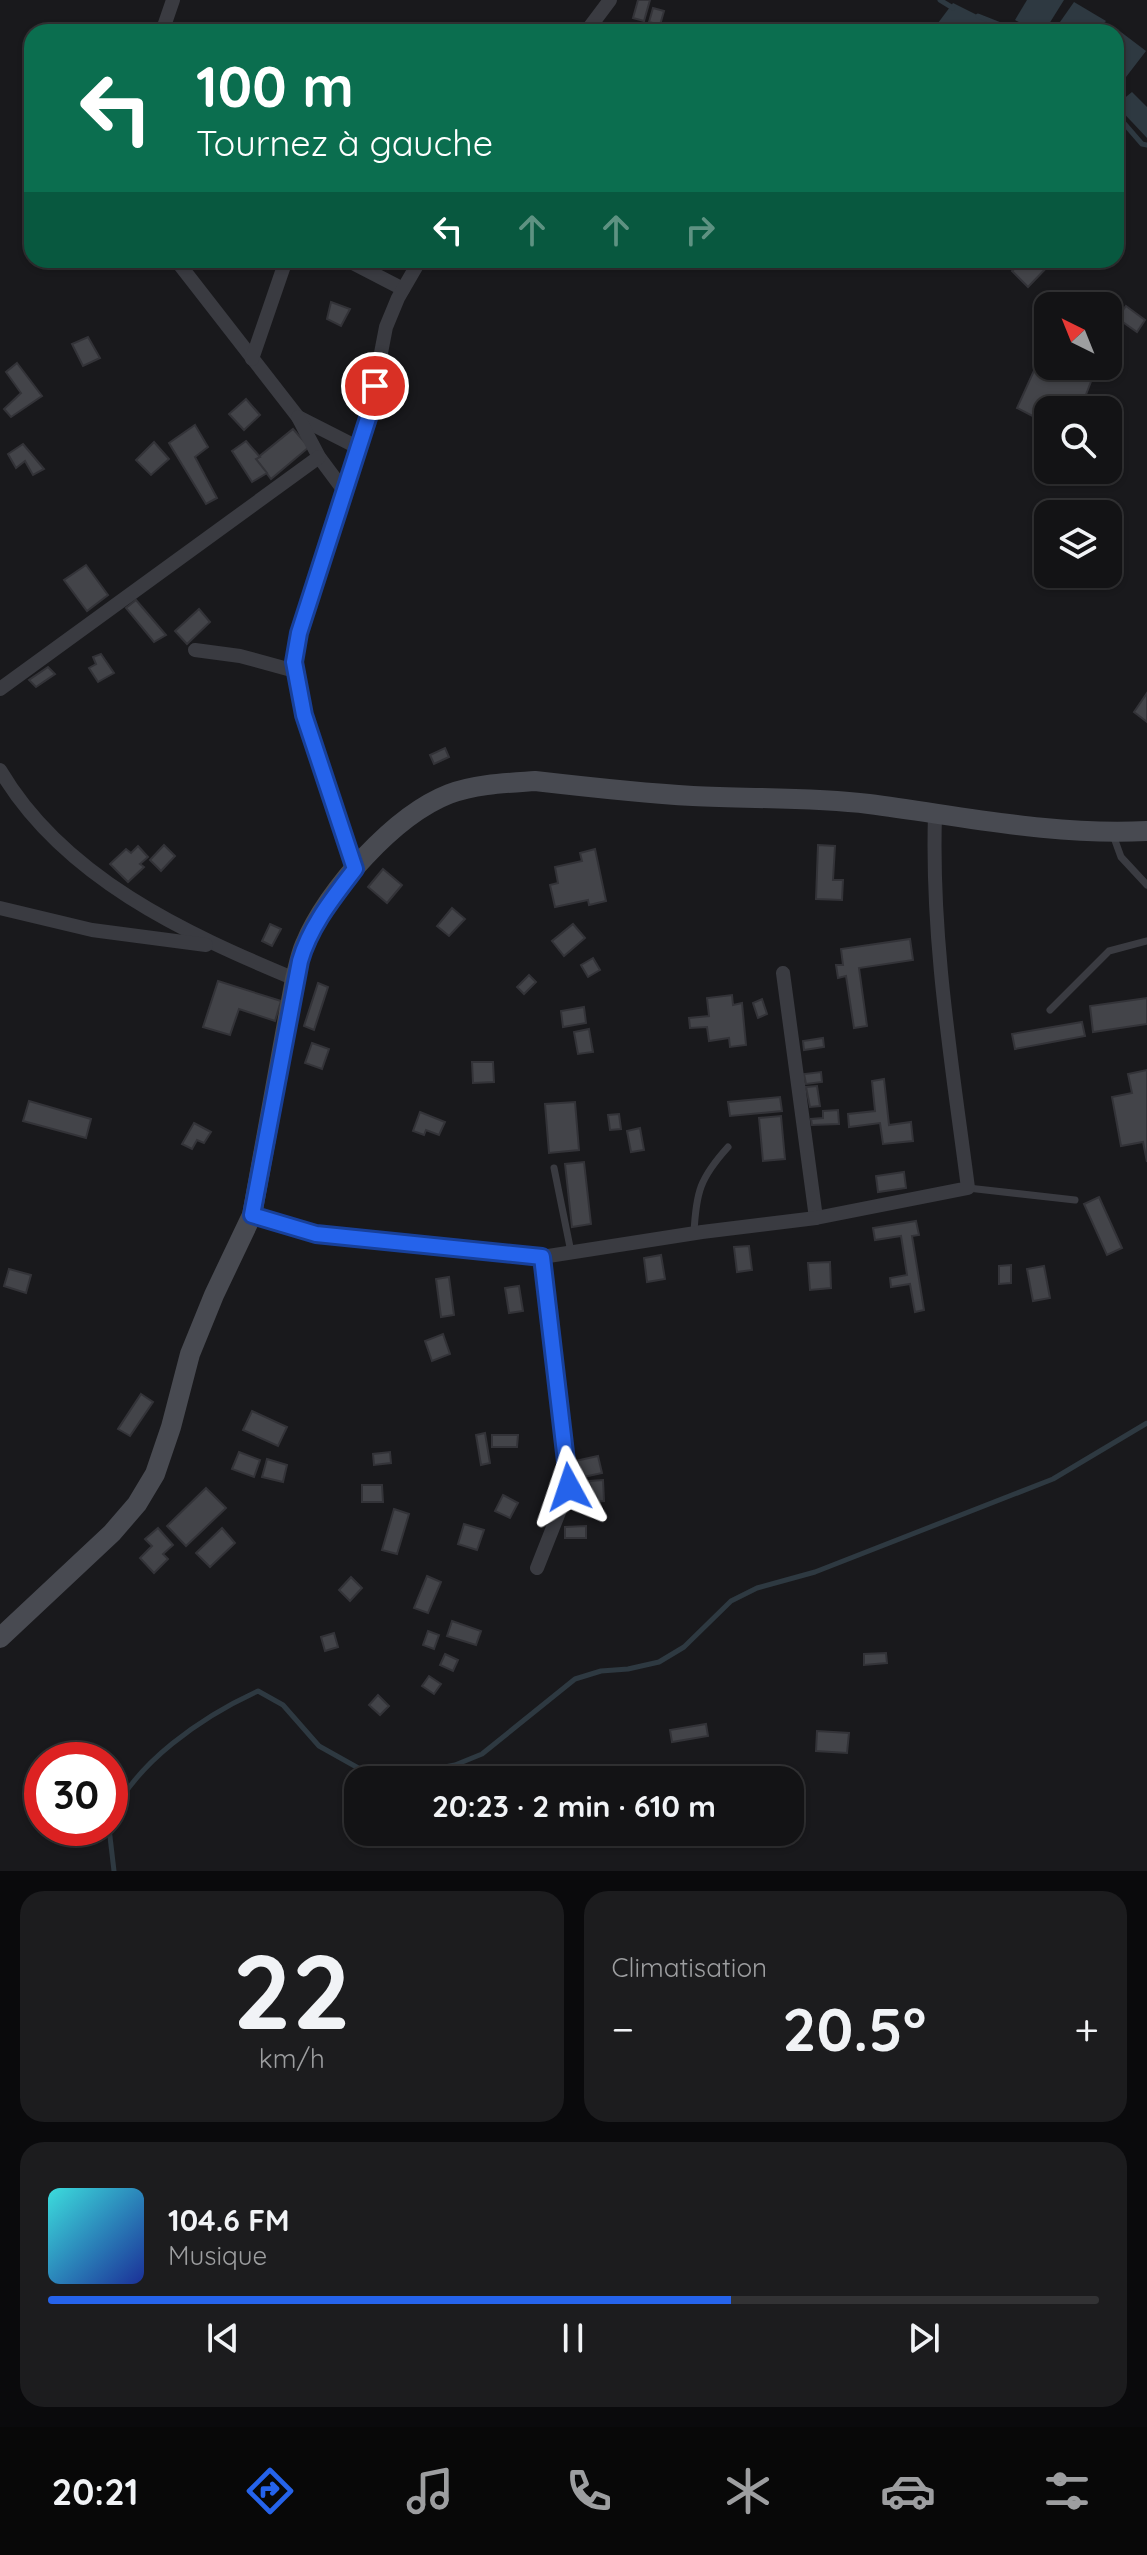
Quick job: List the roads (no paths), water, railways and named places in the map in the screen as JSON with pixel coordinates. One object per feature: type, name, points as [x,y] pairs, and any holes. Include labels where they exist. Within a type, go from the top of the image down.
[{"type":"street","points":[[165,24],[173,0]]},
{"type":"street","points":[[592,24],[610,0]]},
{"type":"street","points":[[182,268],[298,417],[319,457],[345,492]]},
{"type":"street","points":[[252,359],[283,268]]},
{"type":"street","points":[[362,268],[403,289]]},
{"type":"street","points":[[355,869],[304,715],[295,671],[299,633],[369,415],[386,327],[415,268]]},
{"type":"street","points":[[298,417],[359,448]]},
{"type":"street","points":[[0,689],[319,457]]},
{"type":"street","points":[[195,650],[240,656],[295,671]]},
{"type":"street","points":[[0,770],[23,805],[61,847],[92,871],[215,946],[295,979]]},
{"type":"street","points":[[0,1638],[112,1533],[137,1504],[155,1474],[190,1354],[252,1215],[295,979],[305,943],[355,869],[406,818],[450,794],[509,782],[535,781],[694,796],[801,798],[868,804],[1005,825],[1112,833],[1147,831]]},
{"type":"street","points":[[252,1215],[316,1234],[542,1257],[816,1218],[968,1188],[942,977],[933,874],[935,815]]},
{"type":"street","points":[[0,908],[92,930],[215,946]]},
{"type":"street","points":[[783,973],[816,1218]]},
{"type":"street","points":[[537,1568],[569,1487],[542,1257]]},
{"type":"lane","points":[[1112,833],[1121,857],[1147,885]]},
{"type":"lane","points":[[1050,1010],[1109,951],[1147,941]]},
{"type":"lane","points":[[694,1233],[696,1200],[708,1170],[728,1147]]},
{"type":"lane","points":[[554,1168],[571,1252]]},
{"type":"lane","points":[[968,1188],[1075,1200]]},
{"type":"waterway","points":[[940,0],[953,8]]},
{"type":"waterway","points":[[978,16],[998,24]]},
{"type":"waterway","points":[[1124,123],[1142,144],[1147,145]]},
{"type":"waterway","points":[[128,1790],[153,1761],[193,1728],[258,1691],[283,1705],[319,1746],[369,1774],[399,1776],[455,1765],[482,1754],[575,1679],[601,1671],[659,1662],[684,1647],[731,1601],[757,1588],[815,1572],[1053,1479],[1147,1423]]},
{"type":"waterway","points":[[111,1846],[114,1871]]}]
